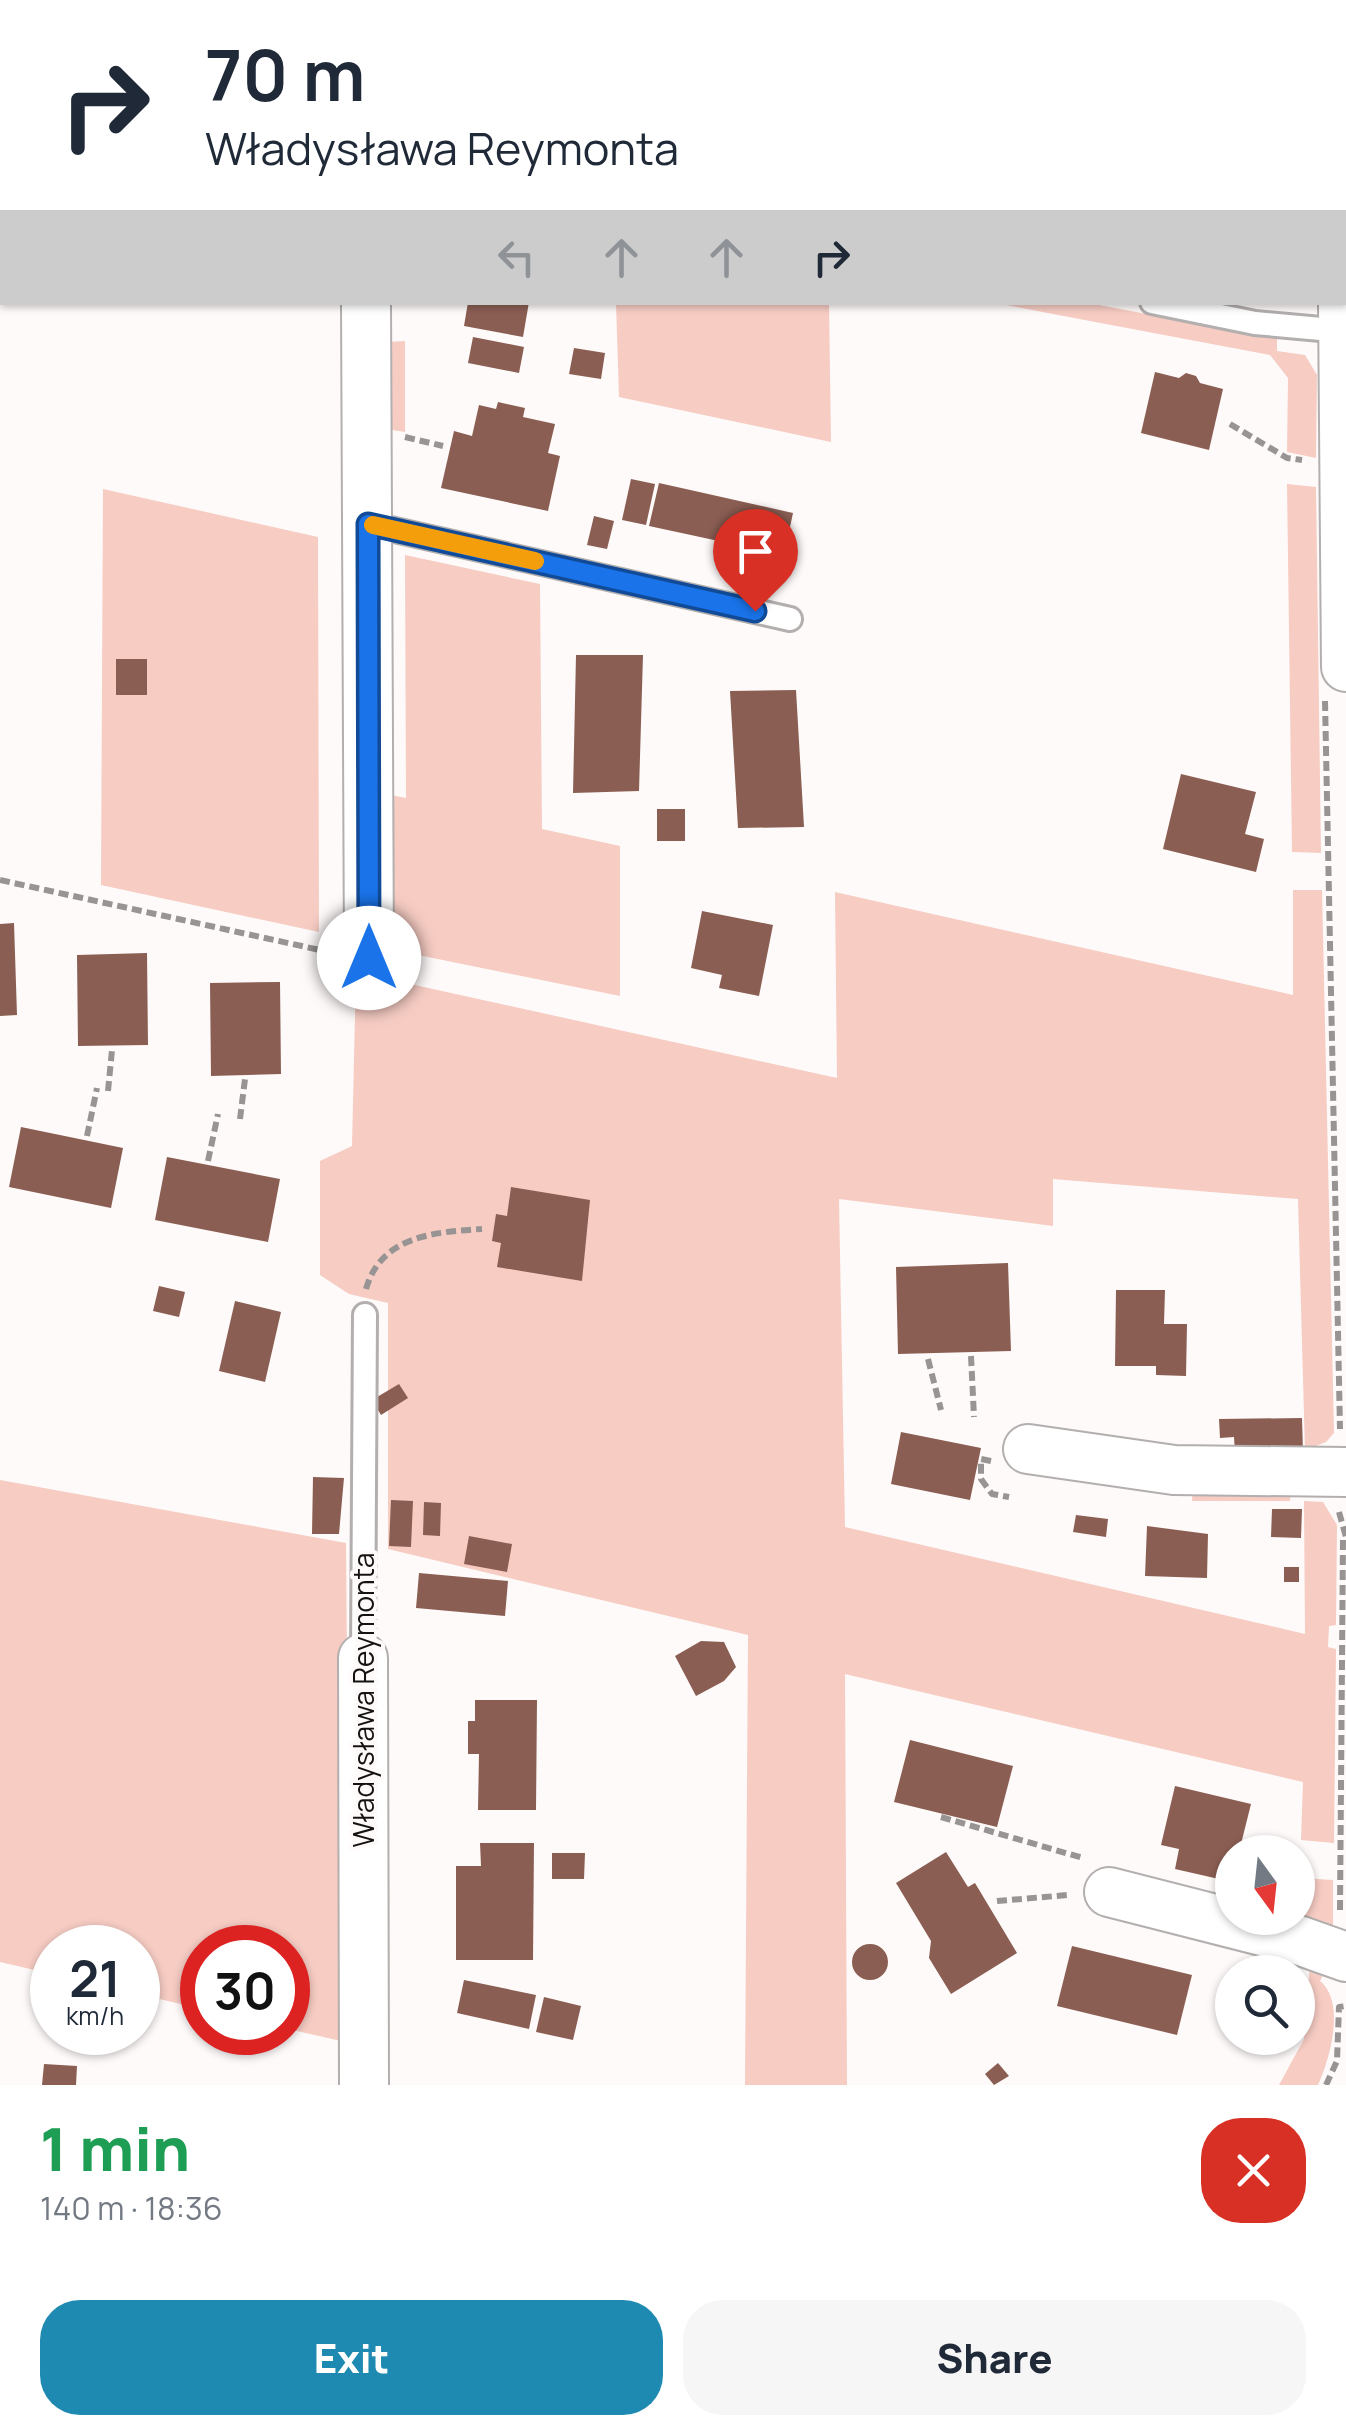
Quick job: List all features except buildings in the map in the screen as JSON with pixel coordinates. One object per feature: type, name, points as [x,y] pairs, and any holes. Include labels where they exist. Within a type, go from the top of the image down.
[{"type":"street","points":[[357,958],[368,524],[366,305]]},
{"type":"street","points":[[1336,681],[1345,592],[1343,317]]},
{"type":"street","points":[[1028,1448],[1174,1470],[1330,1473]]},
{"type":"street","name":"Władysława Reymonta","points":[[363,1658],[364,2085]]},
{"type":"street","points":[[1097,1875],[1342,1956]]},
{"type":"lane","points":[[1167,305],[1254,323],[1343,317]]},
{"type":"lane","points":[[368,524],[790,619]]},
{"type":"lane","name":"Władysława Reymonta","points":[[363,1658],[365,1315]]},
{"type":"path","points":[[1230,424],[1287,458],[1343,464]]},
{"type":"path","points":[[1336,681],[1340,1429],[1336,1440],[1314,1452],[1330,1473],[1315,1494],[1333,1500],[1344,1536],[1342,1956]]},
{"type":"path","points":[[0,880],[357,958]]},
{"type":"path","points":[[108,1090],[112,1050]]},
{"type":"path","points":[[240,1119],[245,1079]]},
{"type":"path","points":[[87,1136],[97,1088]]},
{"type":"path","points":[[208,1161],[218,1114]]},
{"type":"path","points":[[365,1315],[367,1286],[377,1262],[397,1244],[428,1235],[482,1228]]},
{"type":"path","points":[[972,1356],[974,1417]]},
{"type":"path","points":[[928,1359],[940,1410]]},
{"type":"path","points":[[941,1817],[1097,1875]]},
{"type":"path","points":[[997,1901],[1097,1875]]},
{"type":"path","points":[[1326,2085],[1337,2061],[1339,2008],[1346,2006]]},
{"type":"shaded area","points":[[616,305],[829,305],[831,442],[619,397]]},
{"type":"shaded area","points":[[1006,305],[1099,305],[1277,339],[1277,351],[1305,355],[1317,375],[1316,458],[1287,452],[1288,378],[1270,355]]},
{"type":"shaded area","points":[[405,341],[405,432],[379,428],[384,342]]},
{"type":"shaded area","points":[[1287,484],[1316,487],[1321,853],[1292,852]]},
{"type":"shaded area","points":[[103,489],[318,537],[319,932],[101,885]]},
{"type":"shaded area","points":[[405,555],[540,584],[542,829],[620,846],[620,996],[379,947],[380,793],[406,798]]},
{"type":"shaded area","points":[[1293,890],[1322,890],[1334,1433],[1326,1442],[1305,1450],[1298,1199],[1053,1179],[1053,1226],[839,1199],[845,1527],[1305,1634],[1304,1501],[1323,1502],[1337,1525],[1336,1625],[1329,1626],[1328,1647],[1336,1649],[1334,1843],[1315,1841],[1315,1835],[1301,1835],[1303,1782],[845,1674],[847,2085],[745,2085],[748,1635],[388,1549],[388,1303],[349,1294],[320,1275],[320,1161],[352,1146],[356,972],[837,1078],[835,892],[1293,995]]},
{"type":"shaded area","points":[[0,1480],[346,1543],[350,2043],[310,2034],[310,1925],[180,1925],[180,2004],[160,1999],[160,1925],[30,1925],[30,1969],[0,1962]]},
{"type":"shaded area","points":[[1193,1485],[1291,1490],[1290,1501],[1192,1501]]},
{"type":"shaded area","points":[[1315,1879],[1333,1880],[1333,1933],[1315,1928]]},
{"type":"shaded area","points":[[1315,1965],[1326,1969],[1320,1981],[1328,1990],[1334,2016],[1327,2061],[1318,2085],[1279,2085],[1295,2055],[1315,2055]]},
{"type":"slow traffic","points":[[373,525],[535,561]]},
{"type":"route","points":[[369,958],[368,524],[755,611]]}]
